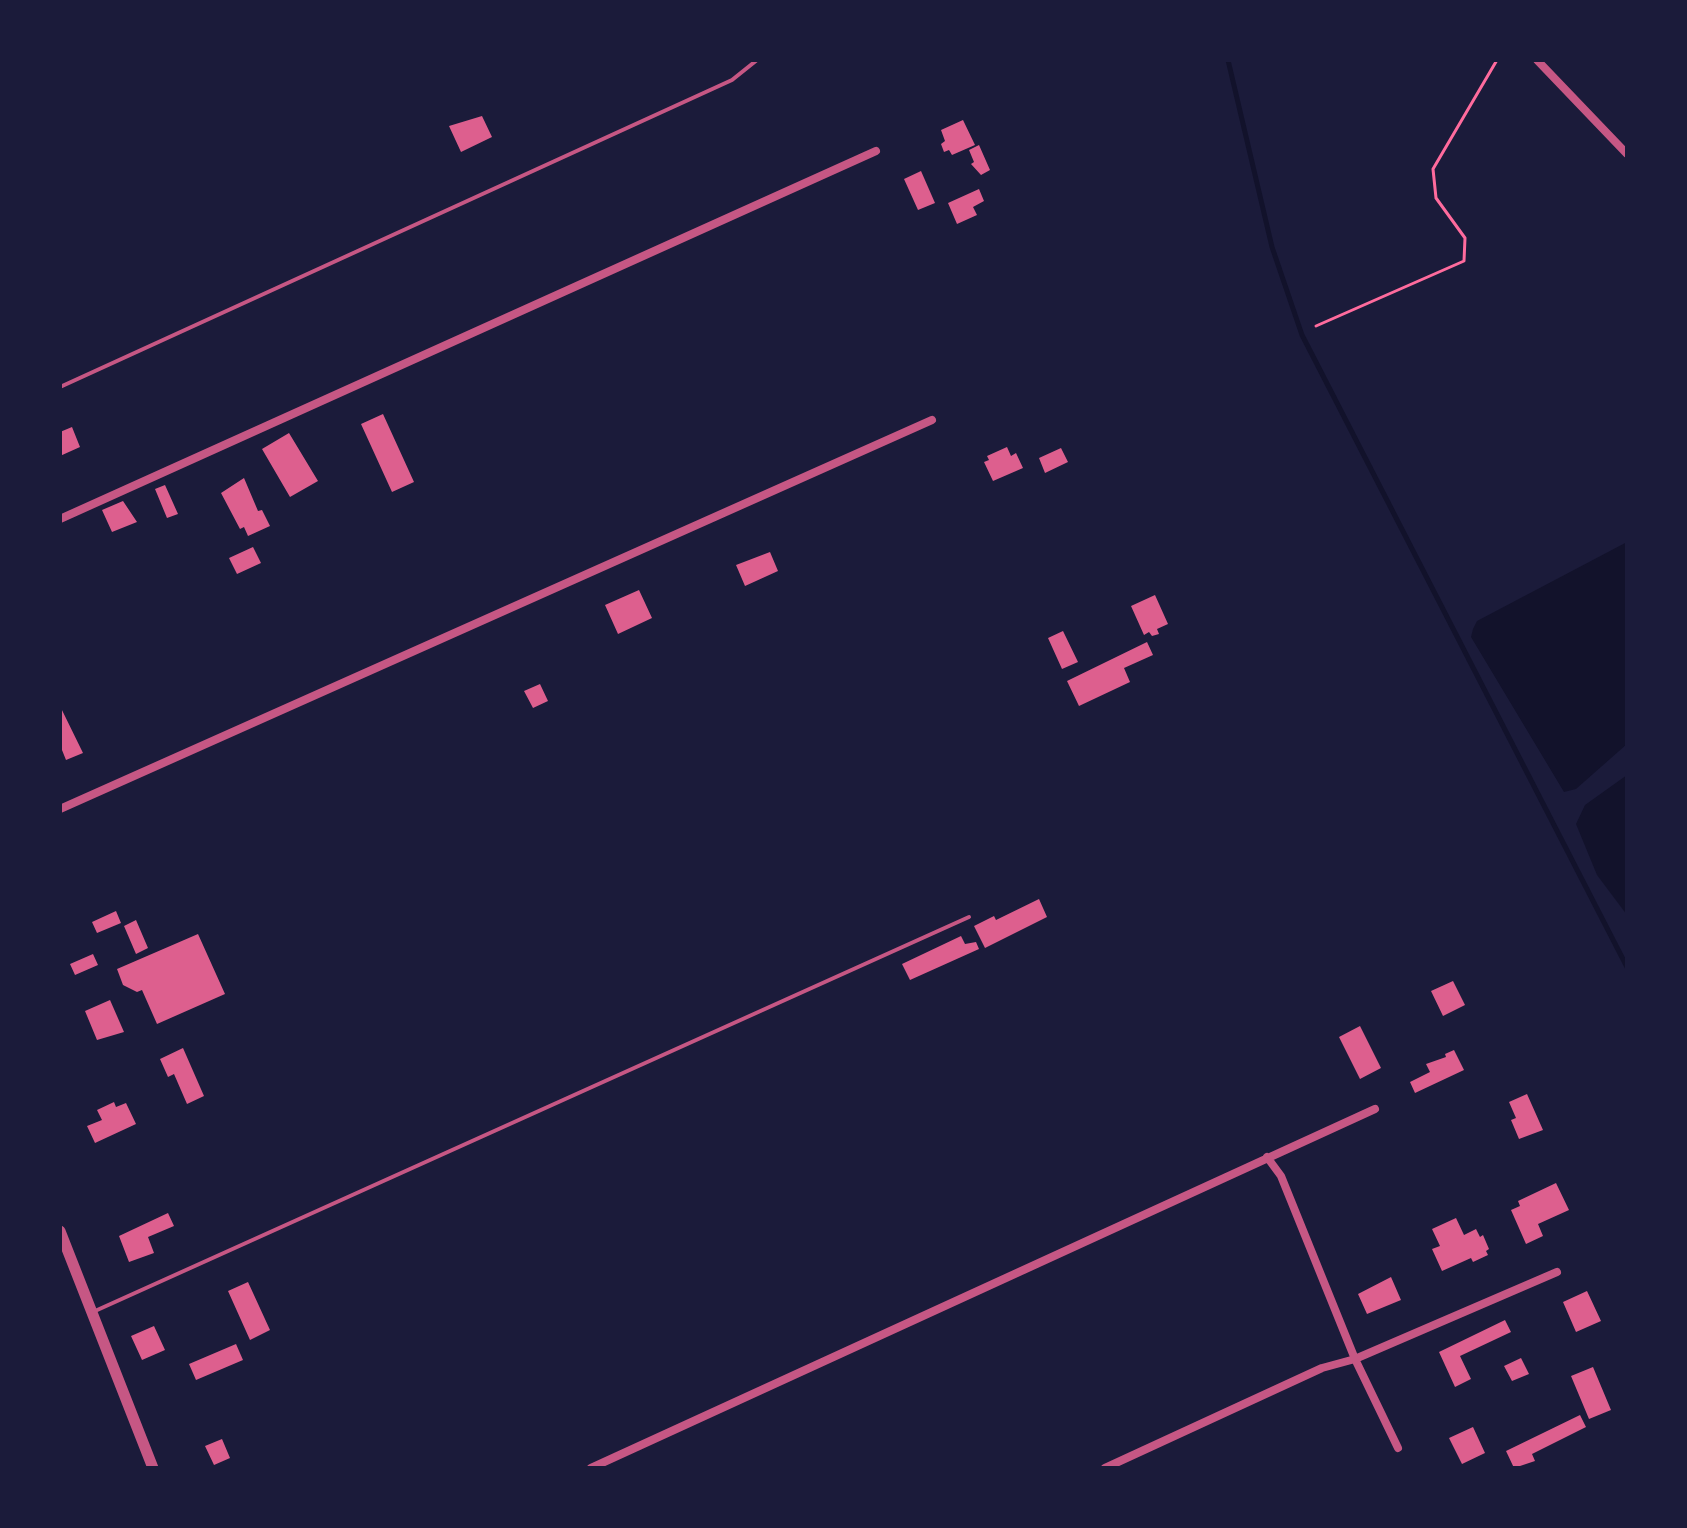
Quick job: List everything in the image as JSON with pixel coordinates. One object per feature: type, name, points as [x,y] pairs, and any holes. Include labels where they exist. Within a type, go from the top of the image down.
[{"type":"street","points":[[1537,60],[1627,154]]},
{"type":"street","points":[[60,519],[876,151]]},
{"type":"street","points":[[60,809],[932,420]]},
{"type":"street","points":[[591,1468],[1375,1109]]},
{"type":"street","points":[[1267,1157],[1281,1176],[1355,1359],[1398,1448]]},
{"type":"street","points":[[60,1231],[153,1468]]},
{"type":"street","points":[[1105,1468],[1322,1368],[1355,1359],[1557,1272]]},
{"type":"lane","points":[[60,387],[732,80],[757,60]]},
{"type":"lane","points":[[93,1312],[969,917]]},
{"type":"path","points":[[1316,326],[1464,261],[1465,238],[1436,198],[1433,169],[1497,60]]},
{"type":"shaded area","points":[[1627,542],[1627,744],[1576,789],[1564,792],[1471,637],[1473,629],[1477,621]]},
{"type":"shaded area","points":[[1627,775],[1627,915],[1597,875],[1576,824],[1585,805]]},
{"type":"building","points":[[482,116],[492,137],[461,152],[449,126]]},
{"type":"building","points":[[963,120],[975,145],[952,155],[949,150],[944,152],[941,144],[945,141],[941,130]]},
{"type":"building","points":[[979,145],[990,170],[981,175],[971,164],[974,162],[969,150]]},
{"type":"building","points":[[921,171],[935,203],[918,210],[904,179]]},
{"type":"building","points":[[979,189],[984,201],[973,207],[977,215],[957,224],[948,203]]},
{"type":"building","points":[[383,414],[414,482],[392,492],[361,424]]},
{"type":"building","points":[[72,427],[80,447],[60,456],[60,432]]},
{"type":"building","points":[[289,433],[318,481],[290,497],[262,449]]},
{"type":"building","points":[[1007,447],[1011,456],[1016,453],[1023,468],[993,481],[984,462],[989,460],[987,456]]},
{"type":"building","points":[[1061,448],[1068,462],[1045,473],[1039,458]]},
{"type":"building","points":[[244,478],[258,511],[262,510],[270,526],[248,536],[244,527],[240,529],[221,493]]},
{"type":"building","points":[[165,485],[178,514],[167,518],[155,489]]},
{"type":"building","points":[[123,501],[137,522],[112,532],[102,510]]},
{"type":"building","points":[[253,547],[261,563],[237,574],[229,558]]},
{"type":"building","points":[[770,552],[778,571],[745,586],[736,565]]},
{"type":"building","points":[[639,590],[652,618],[618,634],[605,605]]},
{"type":"building","points":[[1155,595],[1168,624],[1157,629],[1159,634],[1152,636],[1149,632],[1144,635],[1131,606]]},
{"type":"building","points":[[1063,631],[1078,662],[1062,669],[1048,638]]},
{"type":"building","points":[[1147,642],[1153,655],[1124,668],[1130,682],[1079,706],[1067,681]]},
{"type":"building","points":[[540,684],[548,701],[533,708],[524,691]]},
{"type":"building","points":[[60,706],[83,753],[66,760],[60,745]]},
{"type":"building","points":[[1039,899],[1047,917],[985,948],[974,926],[994,916],[996,920]]},
{"type":"building","points":[[116,911],[121,923],[97,933],[92,922]]},
{"type":"building","points":[[136,920],[148,948],[136,954],[124,926]]},
{"type":"building","points":[[198,934],[225,994],[157,1024],[142,990],[137,992],[123,985],[117,969]]},
{"type":"building","points":[[961,936],[965,944],[976,942],[979,949],[910,980],[902,964]]},
{"type":"building","points":[[93,954],[98,965],[75,975],[70,964]]},
{"type":"building","points":[[1453,981],[1465,1005],[1443,1016],[1431,991]]},
{"type":"building","points":[[110,1000],[124,1032],[97,1040],[85,1011]]},
{"type":"building","points":[[1360,1026],[1381,1068],[1360,1079],[1339,1037]]},
{"type":"building","points":[[183,1048],[204,1096],[187,1104],[174,1074],[168,1077],[160,1059]]},
{"type":"building","points":[[1454,1050],[1464,1070],[1415,1093],[1410,1082],[1430,1072],[1426,1064],[1446,1057],[1445,1054]]},
{"type":"building","points":[[1527,1094],[1543,1130],[1519,1139],[1511,1120],[1516,1118],[1509,1102]]},
{"type":"building","points":[[114,1102],[116,1107],[126,1103],[136,1124],[95,1143],[87,1126],[102,1120],[97,1110]]},
{"type":"building","points":[[1556,1183],[1569,1210],[1538,1224],[1543,1236],[1526,1244],[1511,1210],[1520,1206],[1518,1201]]},
{"type":"building","points":[[168,1213],[174,1226],[148,1237],[154,1253],[129,1262],[119,1236]]},
{"type":"building","points":[[1456,1218],[1464,1235],[1476,1229],[1480,1237],[1483,1235],[1489,1249],[1486,1251],[1488,1255],[1473,1262],[1471,1258],[1442,1271],[1432,1249],[1440,1246],[1432,1229]]},
{"type":"building","points":[[1391,1277],[1401,1300],[1367,1314],[1358,1294]]},
{"type":"building","points":[[248,1282],[270,1330],[250,1340],[228,1291]]},
{"type":"building","points":[[1587,1291],[1601,1321],[1576,1332],[1563,1302]]},
{"type":"building","points":[[1505,1320],[1511,1332],[1460,1356],[1471,1379],[1455,1387],[1439,1352]]},
{"type":"building","points":[[154,1326],[165,1350],[142,1360],[131,1336]]},
{"type":"building","points":[[236,1344],[243,1360],[196,1380],[189,1364]]},
{"type":"building","points":[[1521,1358],[1529,1374],[1512,1381],[1504,1366]]},
{"type":"building","points":[[1593,1367],[1611,1410],[1589,1419],[1571,1376]]},
{"type":"building","points":[[1580,1415],[1586,1427],[1532,1454],[1535,1461],[1514,1468],[1506,1451]]},
{"type":"building","points":[[1473,1427],[1485,1453],[1462,1464],[1449,1438]]},
{"type":"building","points":[[222,1439],[230,1458],[214,1465],[205,1446]]},
{"type":"waterway","points":[[1228,60],[1272,247],[1302,335],[1627,967]]}]
